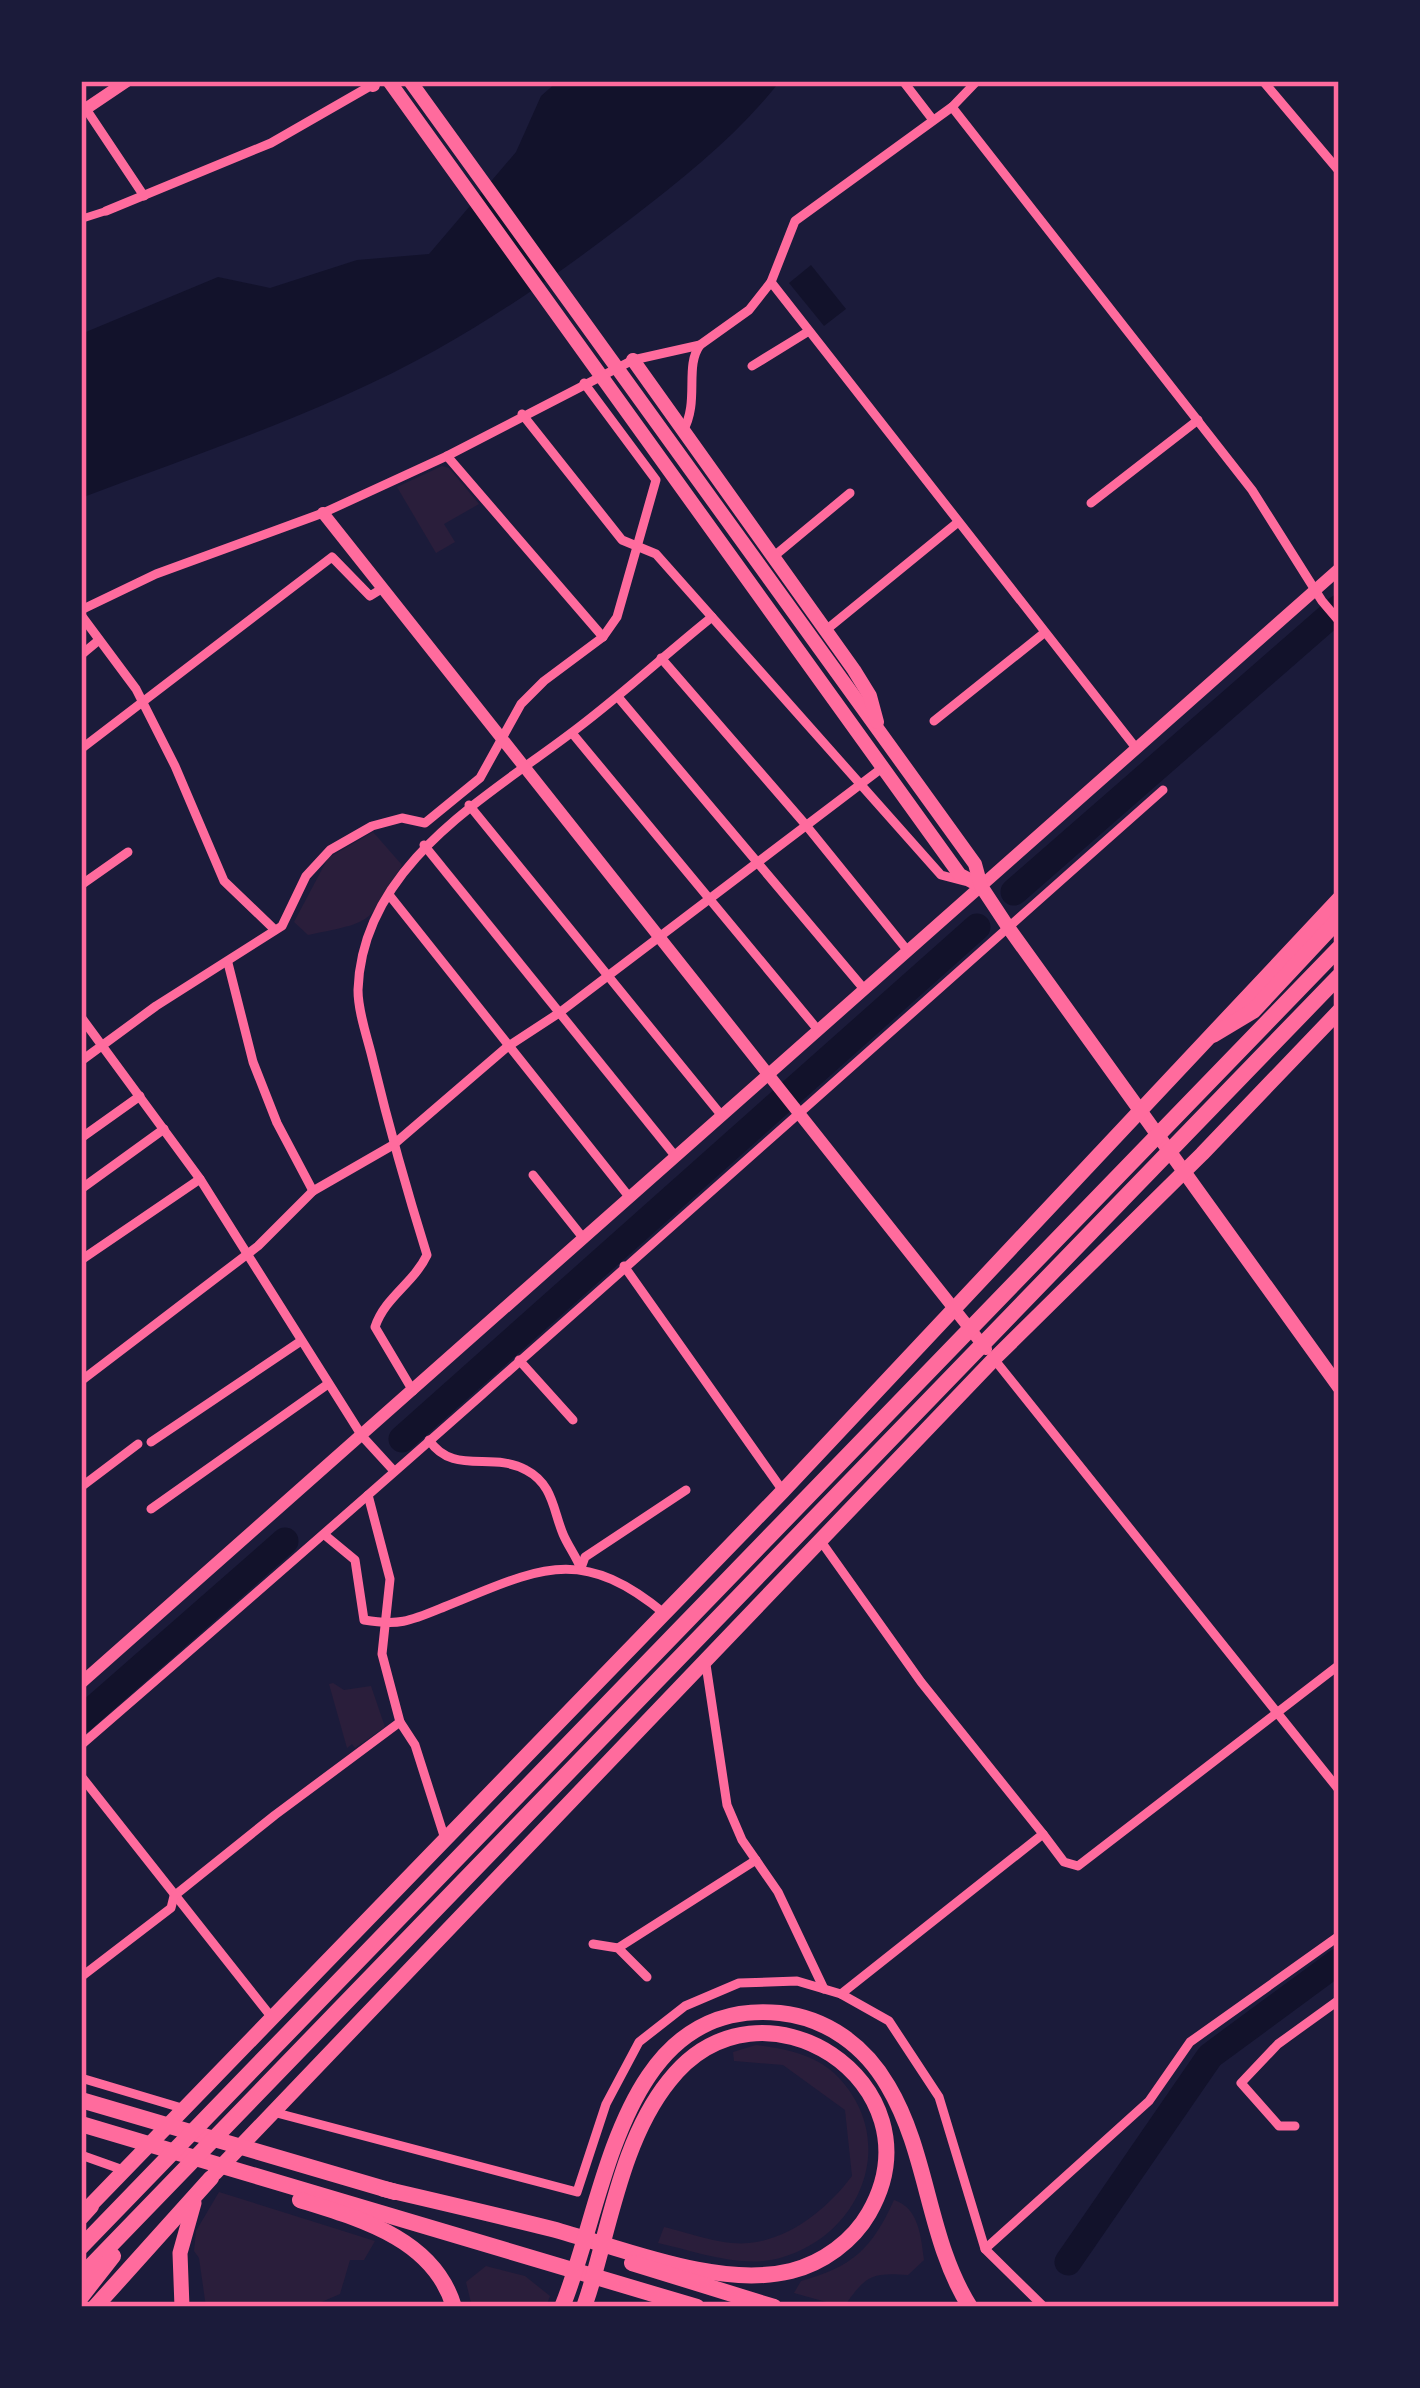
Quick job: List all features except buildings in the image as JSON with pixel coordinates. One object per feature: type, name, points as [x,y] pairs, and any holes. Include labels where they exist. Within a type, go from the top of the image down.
[{"type":"highway","points":[[1213,1035],[1252,1011],[1339,919]]},
{"type":"highway","points":[[81,2247],[1339,948]]},
{"type":"highway","points":[[81,2276],[1339,976]]},
{"type":"highway","points":[[562,2307],[613,2148],[643,2083],[670,2050],[707,2025],[772,2012],[814,2020],[833,2030],[852,2042],[880,2073],[903,2114],[950,2271],[970,2307]]},
{"type":"highway","points":[[584,2307],[640,2131],[660,2093],[685,2063],[718,2042],[774,2033],[808,2041],[850,2068],[879,2114],[886,2153],[872,2208],[848,2240],[813,2263],[767,2275],[639,2259]]},
{"type":"highway","points":[[81,2100],[639,2259],[774,2307]]},
{"type":"highway","points":[[81,2128],[697,2307]]},
{"type":"highway","points":[[242,2176],[401,2239],[438,2272],[454,2307]]},
{"type":"highway","points":[[95,2307],[211,2178]]},
{"type":"highway","points":[[81,2296],[173,2180]]},
{"type":"highway","points":[[108,2307],[141,2256]]},
{"type":"main road","points":[[410,81],[975,865],[980,886],[1008,927],[1339,1387]]},
{"type":"main road","points":[[378,82],[712,530],[960,875],[980,886]]},
{"type":"main road","points":[[633,360],[870,696],[879,732]]},
{"type":"main road","points":[[84,2213],[783,1491],[1339,899]]},
{"type":"main road","points":[[182,2307],[181,2239],[190,2209],[211,2178],[994,1359],[1339,1011]]},
{"type":"street","points":[[127,81],[107,87],[83,110],[144,196]]},
{"type":"street","points":[[903,81],[933,121]]},
{"type":"street","points":[[683,432],[692,415],[692,356],[748,310],[771,282],[795,221],[952,107],[977,81]]},
{"type":"street","points":[[1263,81],[1339,171]]},
{"type":"street","points":[[81,219],[271,143],[378,82]]},
{"type":"street","points":[[952,107],[1252,490],[1318,596],[1339,621]]},
{"type":"street","points":[[771,282],[1136,748]]},
{"type":"street","points":[[752,367],[809,331]]},
{"type":"street","points":[[275,930],[224,880],[136,689],[81,613],[156,574],[323,513],[447,456],[633,360],[700,345]]},
{"type":"street","points":[[81,1060],[282,926],[306,876],[330,850],[372,826],[402,818],[425,823],[480,778],[532,692],[604,637],[617,617],[656,480],[584,383]]},
{"type":"street","points":[[522,414],[622,540],[656,554],[941,875],[980,886]]},
{"type":"street","points":[[1091,503],[1198,420]]},
{"type":"street","points":[[447,456],[604,637]]},
{"type":"street","points":[[773,557],[850,493]]},
{"type":"street","points":[[323,513],[1339,1790]]},
{"type":"street","points":[[826,630],[957,523]]},
{"type":"street","points":[[81,749],[332,557],[370,596],[383,588]]},
{"type":"street","points":[[81,1683],[676,1156],[774,1079],[818,1030],[1136,748],[1318,596],[1339,569]]},
{"type":"street","points":[[413,1391],[375,1327],[381,1308],[416,1277],[427,1255],[393,1144],[358,995],[361,956],[390,896],[424,845],[469,805],[618,697],[712,616]]},
{"type":"street","points":[[934,721],[1044,633]]},
{"type":"street","points":[[81,655],[99,640]]},
{"type":"street","points":[[661,658],[907,950]]},
{"type":"street","points":[[618,697],[864,989]]},
{"type":"street","points":[[572,733],[818,1030]]},
{"type":"street","points":[[81,1381],[248,1255],[314,1191],[393,1144],[508,1047],[882,768]]},
{"type":"street","points":[[81,1745],[326,1536],[797,1108],[1163,790]]},
{"type":"street","points":[[469,805],[722,1116]]},
{"type":"street","points":[[424,845],[676,1156]]},
{"type":"street","points":[[81,885],[128,851]]},
{"type":"street","points":[[390,896],[629,1198]]},
{"type":"street","points":[[228,963],[253,1062],[277,1123],[314,1191]]},
{"type":"street","points":[[81,1017],[200,1179],[362,1436],[394,1471]]},
{"type":"street","points":[[81,1138],[140,1096]]},
{"type":"street","points":[[81,1189],[164,1129]]},
{"type":"street","points":[[533,1175],[584,1239]]},
{"type":"street","points":[[81,1260],[200,1179]]},
{"type":"street","points":[[624,1266],[783,1491]]},
{"type":"street","points":[[81,1487],[301,1341]]},
{"type":"street","points":[[519,1360],[574,1420]]},
{"type":"street","points":[[151,1509],[328,1384]]},
{"type":"street","points":[[429,1441],[451,1461],[496,1462],[525,1469],[556,1504],[558,1521],[581,1569]]},
{"type":"street","points":[[581,1569],[585,1557],[686,1490]]},
{"type":"street","points":[[368,1495],[390,1579],[382,1654],[400,1722],[415,1745],[445,1839]]},
{"type":"street","points":[[326,1536],[355,1560],[364,1620],[397,1626],[528,1573],[554,1568],[611,1576],[665,1614]]},
{"type":"street","points":[[820,1540],[921,1682],[1064,1862],[1078,1866],[1339,1665]]},
{"type":"street","points":[[705,1658],[727,1805],[778,1892],[824,1989]]},
{"type":"street","points":[[81,1977],[171,1908],[174,1896],[275,1814],[400,1722]]},
{"type":"street","points":[[81,1776],[273,2019]]},
{"type":"street","points":[[841,1994],[1043,1834]]},
{"type":"street","points":[[618,1948],[756,1860]]},
{"type":"street","points":[[986,2249],[1149,2101],[1190,2042],[1339,1936]]},
{"type":"street","points":[[592,1944],[618,1948],[647,1977]]},
{"type":"street","points":[[272,2112],[577,2192],[606,2104],[639,2042],[686,2006],[740,1983],[797,1982],[841,1994],[889,2021],[939,2097],[986,2249],[1044,2307]]},
{"type":"street","points":[[1295,2126],[1280,2126],[1240,2083],[1278,2044],[1339,2000]]},
{"type":"street","points":[[81,2078],[185,2110]]},
{"type":"street","points":[[81,2156],[126,2171]]},
{"type":"shaded area","points":[[558,81],[780,81],[730,136],[672,186],[561,270],[461,335],[306,412],[81,498],[81,334],[218,277],[270,288],[357,260],[429,254],[516,152],[541,96]]},
{"type":"shaded area","points":[[811,265],[846,309],[824,326],[789,283]]},
{"type":"shaded area","points":[[442,466],[449,468],[479,504],[444,524],[455,542],[436,553],[397,487]]},
{"type":"shaded area","points":[[373,832],[402,865],[382,899],[358,923],[308,935],[294,922],[328,858]]},
{"type":"shaded area","points":[[329,1684],[344,1690],[371,1686],[385,1727],[355,1748],[352,1744],[347,1748]]},
{"type":"shaded area","points":[[756,2045],[817,2061],[855,2099],[866,2127],[863,2182],[850,2208],[831,2230],[806,2248],[776,2259],[732,2260],[658,2243],[664,2227],[739,2243],[779,2235],[820,2210],[852,2176],[845,2110],[783,2065],[734,2061],[733,2052]]},
{"type":"shaded area","points":[[219,2192],[375,2241],[364,2260],[350,2260],[340,2294],[310,2307],[206,2307],[194,2251],[196,2231]]},
{"type":"shaded area","points":[[894,2200],[914,2216],[922,2242],[924,2260],[908,2275],[870,2278],[844,2307],[794,2293],[801,2281],[858,2254]]},
{"type":"shaded area","points":[[486,2266],[525,2276],[550,2296],[546,2307],[472,2307],[466,2282]]},
{"type":"waterway","points":[[1014,892],[1339,608]]},
{"type":"waterway","points":[[402,1439],[977,927]]},
{"type":"waterway","points":[[81,1720],[285,1541]]},
{"type":"waterway","points":[[1068,2262],[1210,2056],[1339,1961]]}]
